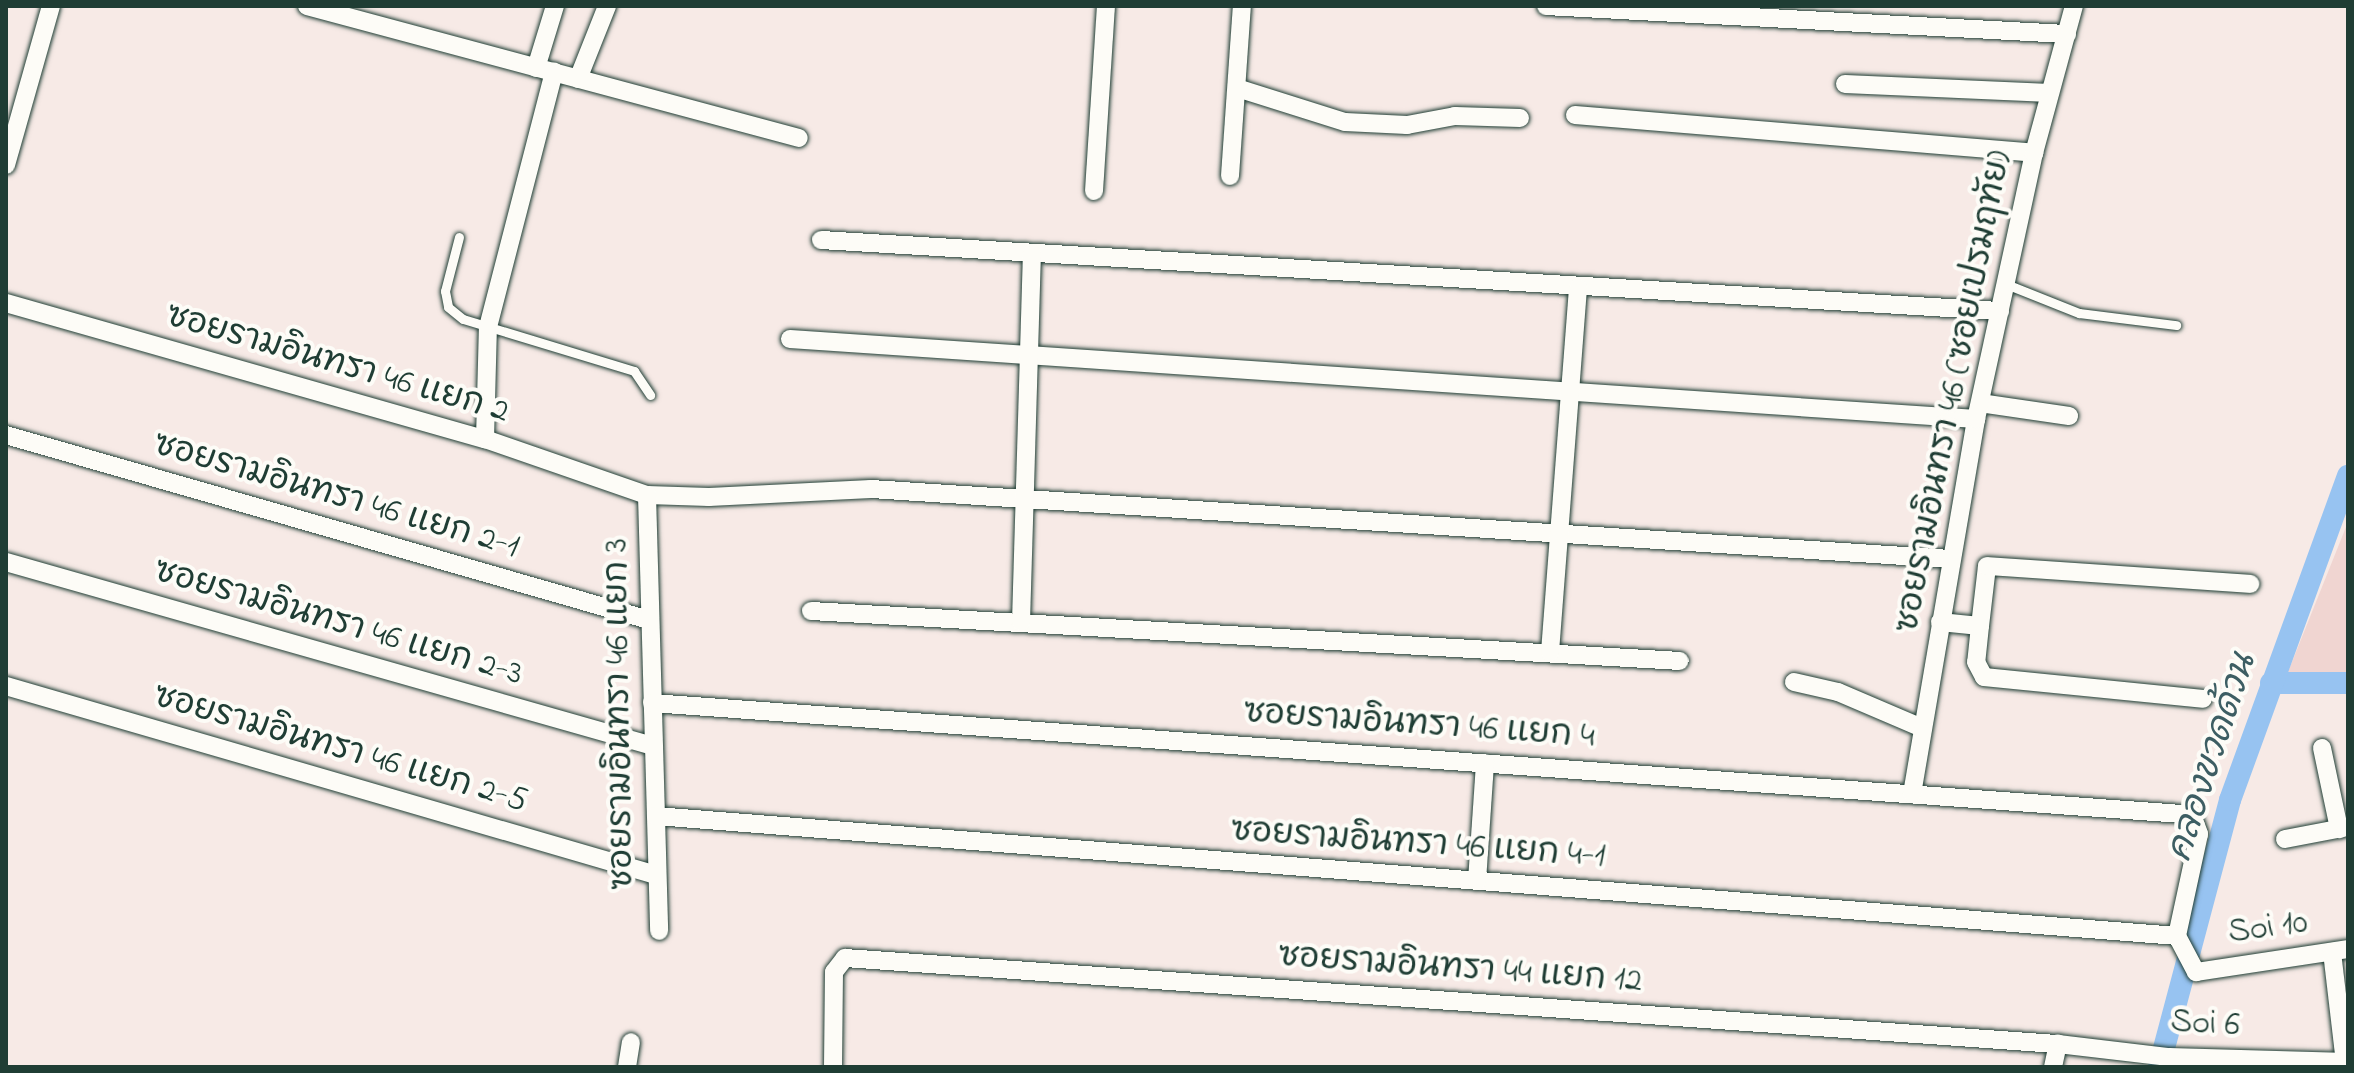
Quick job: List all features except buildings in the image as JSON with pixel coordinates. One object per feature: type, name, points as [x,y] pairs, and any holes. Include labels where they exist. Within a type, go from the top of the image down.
[{"type":"street","points":[[6,165],[51,6]]},
{"type":"street","points":[[307,6],[799,138]]},
{"type":"street","points":[[485,439],[488,327],[545,70],[555,6]]},
{"type":"street","points":[[578,79],[607,6]]},
{"type":"street","points":[[1094,191],[1106,6]]},
{"type":"street","points":[[1230,176],[1242,6]]},
{"type":"street","points":[[1546,6],[2067,34]]},
{"type":"street","name":"ซอยรามอินทรา 46 (ซอยเปรมฤทัย)","points":[[1912,794],[1950,559],[1978,411],[2034,153],[2074,6]]},
{"type":"street","points":[[1845,84],[2050,93]]},
{"type":"street","points":[[1237,88],[1345,122],[1407,125],[1455,116],[1520,118]]},
{"type":"street","points":[[1575,115],[2034,153]]},
{"type":"street","points":[[821,240],[1578,288],[2000,311]]},
{"type":"street","points":[[1021,622],[1032,253]]},
{"type":"street","points":[[1550,652],[1578,288]]},
{"type":"street","name":"ซอยรามอินทรา 46 แยก 2","points":[[6,303],[485,439],[647,495],[739,497],[831,488],[1950,559]]},
{"type":"street","points":[[790,339],[1570,390],[2069,416]]},
{"type":"street","name":"ซอยรามอินทรา 46 แยก 2-1","points":[[6,435],[649,620]]},
{"type":"street","name":"ซอยรามอินทรา 46 แยก 3","points":[[647,495],[659,931]]},
{"type":"street","name":"ซอยรามอินทรา 46 แยก 2-3","points":[[6,562],[653,746]]},
{"type":"street","points":[[2203,699],[1984,677],[1976,662],[1987,566],[2250,584]]},
{"type":"street","points":[[811,611],[1680,661]]},
{"type":"street","points":[[1940,622],[1980,626]]},
{"type":"street","points":[[1794,682],[1838,692],[1922,728]]},
{"type":"street","name":"ซอยรามอินทรา 46 แยก 2-5","points":[[6,686],[656,875]]},
{"type":"street","name":"ซอยรามอินทรา 46 แยก 4","points":[[652,703],[2182,814],[2194,820],[2199,834],[2177,936]]},
{"type":"street","points":[[2285,839],[2343,828],[2322,748]]},
{"type":"street","points":[[1477,881],[1485,763]]},
{"type":"street","name":"ซอยรามอินทรา 46 แยก 4-1","points":[[656,816],[2177,936]]},
{"type":"street","name":"Soi 10","points":[[2177,936],[2196,972],[2340,951]]},
{"type":"street","points":[[2340,951],[2347,1062]]},
{"type":"street","name":"ซอยรามอินทรา 44 แยก 12","points":[[833,1067],[836,965],[845,958],[2058,1044]]},
{"type":"street","points":[[627,1067],[631,1042]]},
{"type":"street","points":[[2053,1067],[2058,1044]]},
{"type":"street","name":"Soi 6","points":[[2058,1044],[2169,1057],[2347,1062]]},
{"type":"lane","points":[[459,237],[445,291],[448,307],[488,327],[634,371],[650,395]]},
{"type":"lane","points":[[2006,284],[2079,313],[2176,325]]},
{"type":"shaded area","points":[[2348,522],[2348,676],[2286,677]]},
{"type":"waterway","name":"คลองขวดด้วน","points":[[2159,1067],[2230,800],[2348,476]]},
{"type":"waterway","points":[[2271,683],[2348,683]]}]
